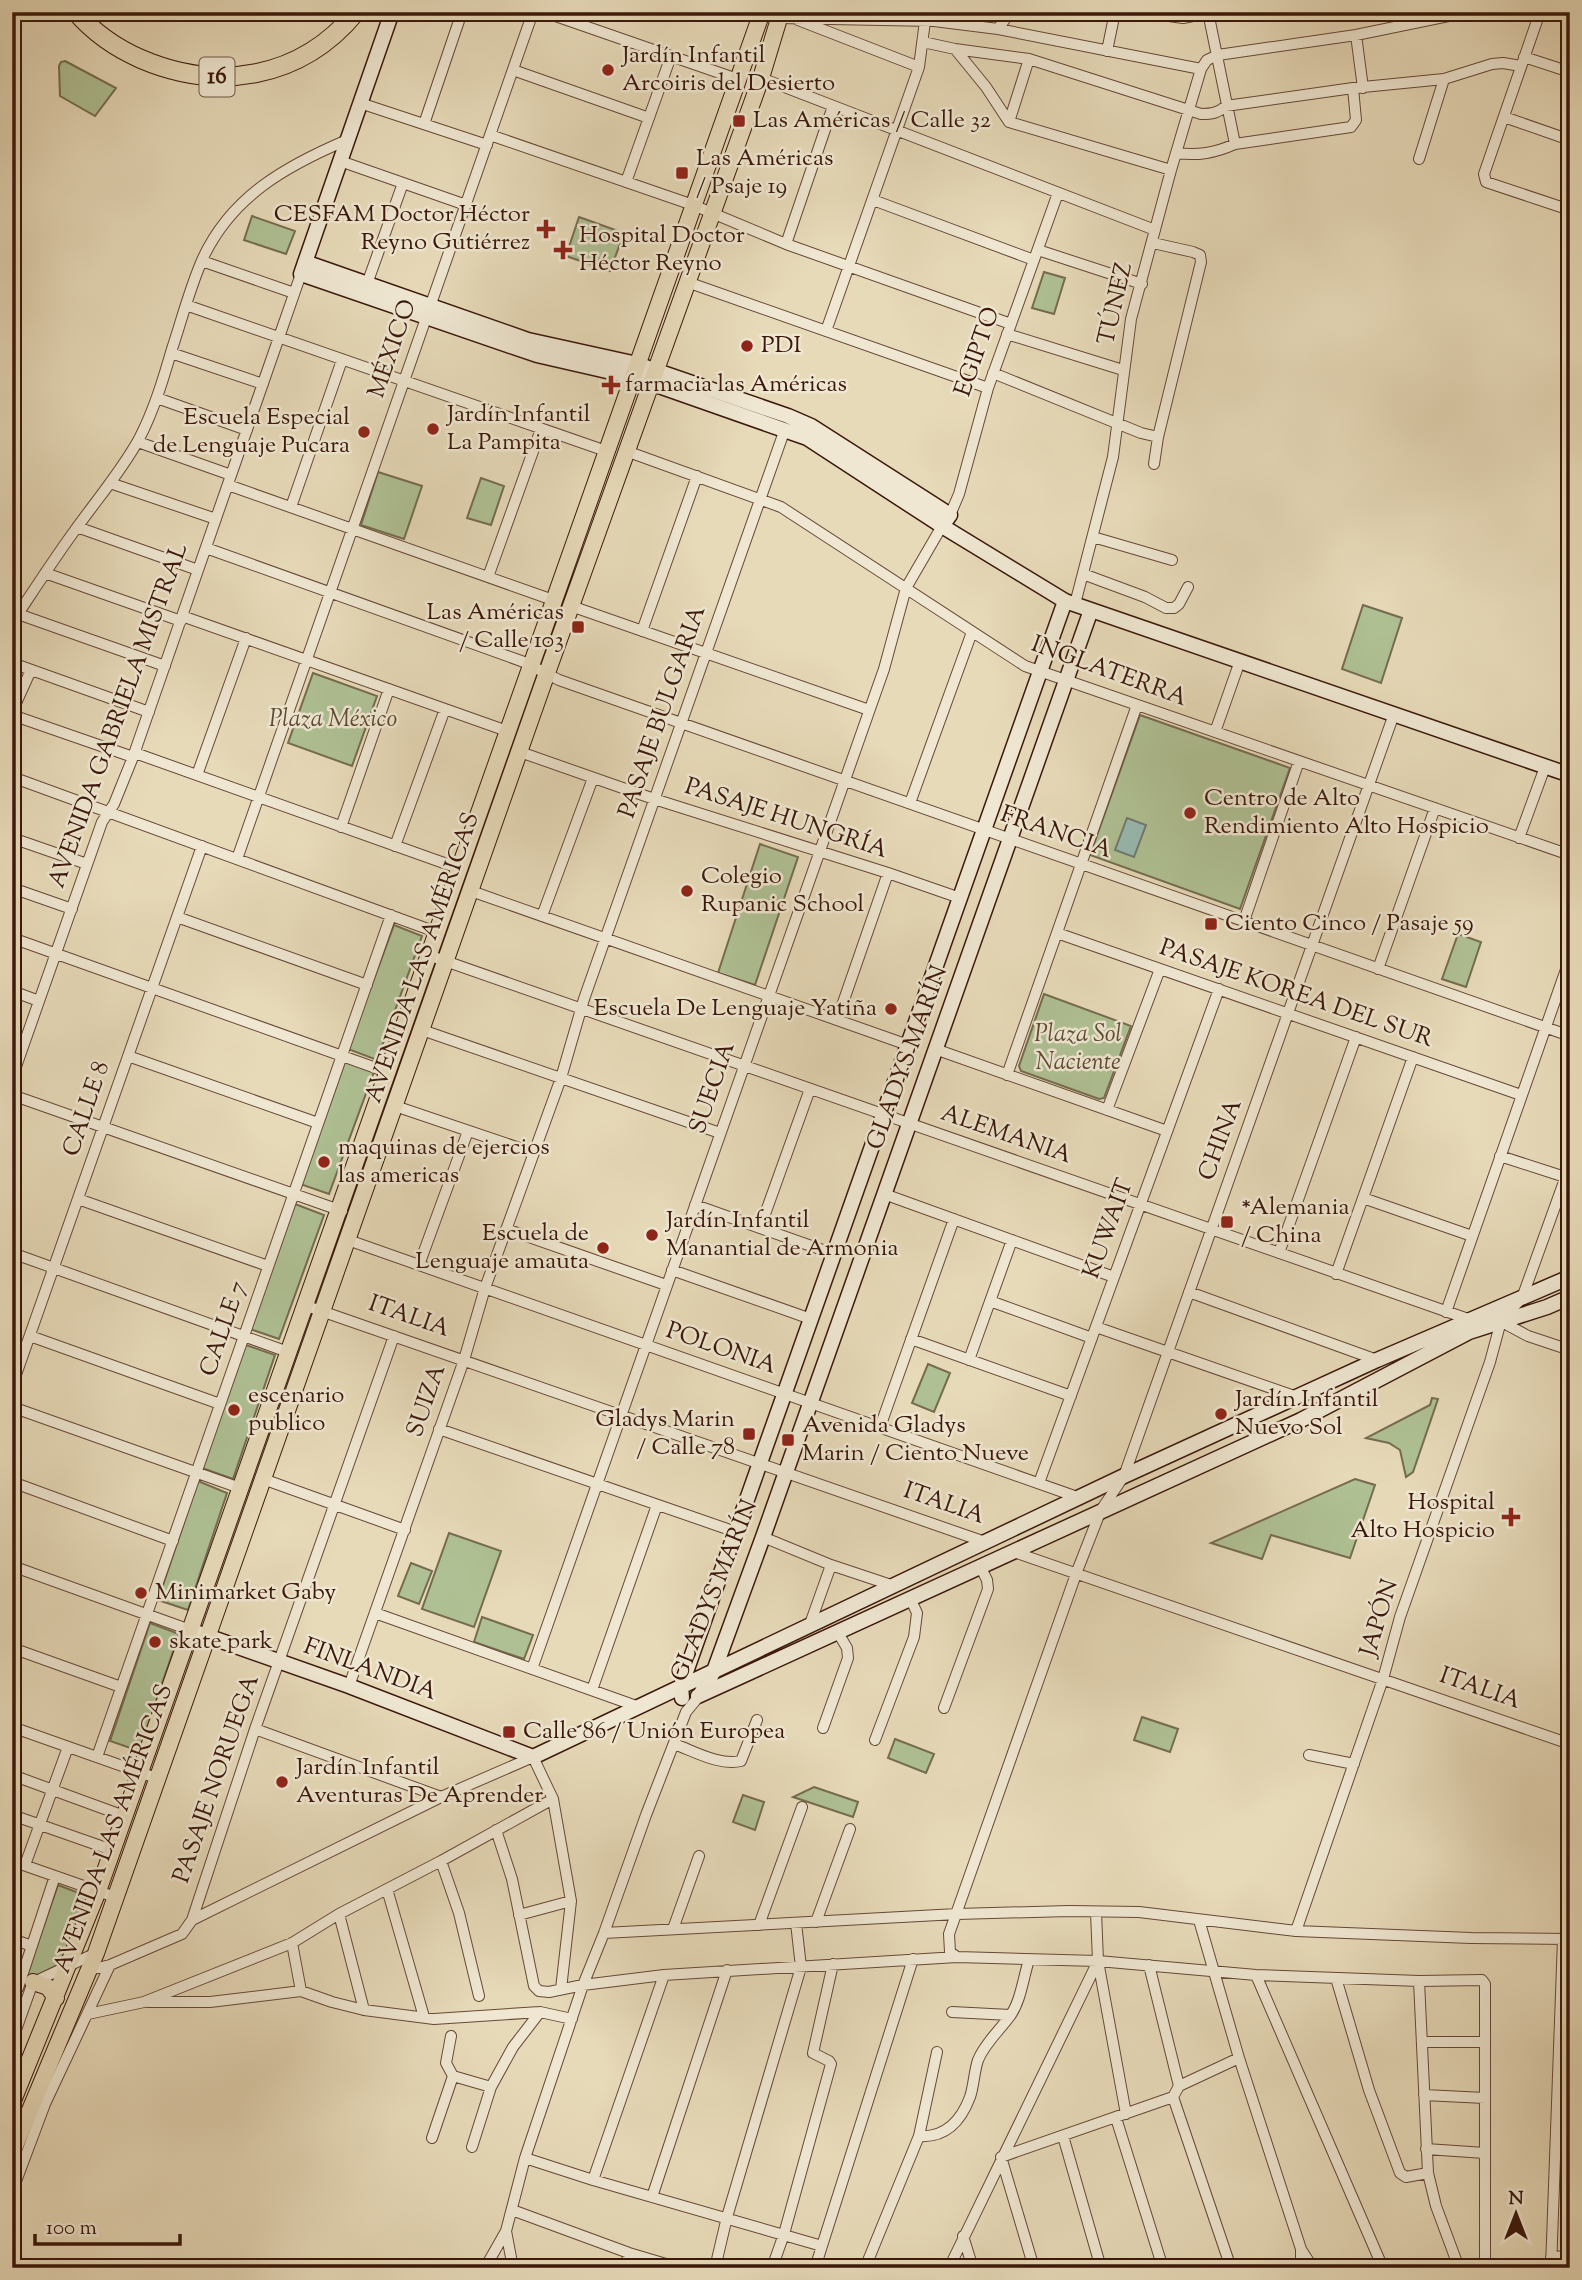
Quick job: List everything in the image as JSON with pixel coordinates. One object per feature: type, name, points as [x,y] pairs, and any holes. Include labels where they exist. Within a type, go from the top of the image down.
[{"type":"highway","name":"16","points":[[76,12],[100,35],[131,54],[170,70],[215,77],[258,73],[286,65],[327,40],[356,12]]},
{"type":"main road","name":"AVENIDA LAS AMÉRICAS","points":[[12,2103],[98,1891],[530,664],[740,80],[758,13]]},
{"type":"main road","name":"AVENIDA LAS AMÉRICAS","points":[[12,2153],[96,1953],[626,451],[785,16]]},
{"type":"main road","points":[[21,1987],[48,1987],[56,1998]]},
{"type":"street","name":"AVENIDA GABRIELA MISTRAL","points":[[12,1078],[102,822],[110,812],[134,755],[392,12]]},
{"type":"street","points":[[424,124],[462,12]]},
{"type":"street","name":"MÉXICO","points":[[237,859],[533,12]]},
{"type":"street","points":[[544,12],[740,80]]},
{"type":"street","points":[[998,29],[1010,12]]},
{"type":"street","points":[[1107,51],[1115,12]]},
{"type":"street","points":[[1141,12],[1183,18],[1209,12],[1235,144]]},
{"type":"street","points":[[758,13],[925,21],[998,29],[1201,69],[1207,60],[1218,55],[1356,35],[1468,12]]},
{"type":"street","points":[[1539,12],[1484,179],[1486,182],[1570,210]]},
{"type":"street","points":[[785,16],[919,67]]},
{"type":"street","points":[[826,331],[919,67],[925,21]]},
{"type":"street","points":[[1176,153],[1194,156],[1235,144],[1351,127],[1356,120],[1358,88],[1356,35]]},
{"type":"street","points":[[923,42],[1029,59],[1190,110],[1211,114],[1226,106],[1444,79],[1492,64],[1523,61],[1570,72]]},
{"type":"street","points":[[955,49],[1012,123],[1171,170]]},
{"type":"street","points":[[626,182],[671,56]]},
{"type":"street","points":[[1012,123],[1029,59]]},
{"type":"street","name":"TÚNEZ","points":[[1070,603],[1083,574],[1113,457],[1131,319],[1201,69]]},
{"type":"street","points":[[513,70],[649,118]]},
{"type":"street","points":[[761,78],[1155,230]]},
{"type":"street","points":[[1419,159],[1444,79]]},
{"type":"street","points":[[360,103],[424,124],[489,140],[693,205],[786,244],[1123,370]]},
{"type":"street","points":[[786,244],[834,106]]},
{"type":"street","points":[[1504,117],[1570,140]]},
{"type":"street","points":[[165,666],[15,618],[138,442],[157,398],[202,261],[226,219],[260,186],[292,165],[347,140]]},
{"type":"street","points":[[340,161],[466,205]]},
{"type":"street","points":[[368,284],[403,183]]},
{"type":"street","name":"EGIPTO","points":[[946,521],[959,494],[988,388],[1058,193]]},
{"type":"street","points":[[873,200],[1036,255],[1142,284]]},
{"type":"street","points":[[1153,243],[1193,251],[1200,255],[1201,262],[1158,437],[1154,464]]},
{"type":"street","points":[[202,261],[294,293]]},
{"type":"street","points":[[303,268],[368,284],[428,311]]},
{"type":"street","points":[[303,268],[428,311],[635,371],[743,408],[811,426],[946,521],[1070,603],[1570,775]]},
{"type":"street","points":[[687,282],[988,388]]},
{"type":"street","points":[[186,305],[606,451]]},
{"type":"street","points":[[171,353],[263,384]]},
{"type":"street","points":[[291,508],[342,360]]},
{"type":"street","points":[[993,373],[1141,433],[1158,437]]},
{"type":"street","points":[[157,398],[247,429]]},
{"type":"street","points":[[743,408],[807,438],[946,521]]},
{"type":"street","points":[[488,577],[541,429]]},
{"type":"street","name":"PASAJE BULGARIA","points":[[582,1009],[785,429]]},
{"type":"street","points":[[138,442],[291,508],[553,600]]},
{"type":"street","name":"INGLATERRA","points":[[626,451],[761,498],[787,511],[1016,661],[1570,855]]},
{"type":"street","points":[[642,631],[697,476]]},
{"type":"street","points":[[110,483],[216,519]]},
{"type":"street","name":"SUECIA","points":[[532,1669],[894,639],[906,588],[946,521]]},
{"type":"street","points":[[77,527],[198,570]]},
{"type":"street","points":[[1093,537],[1172,560]]},
{"type":"street","name":"FRANCIA","points":[[206,548],[530,664],[547,675],[681,723],[1570,1036]]},
{"type":"street","points":[[45,573],[246,638],[507,731]]},
{"type":"street","points":[[1083,574],[1145,597],[1166,608],[1174,608],[1179,604],[1188,587]]},
{"type":"street","name":"GLADYS MARÍN","points":[[683,1699],[736,1532],[883,1115],[1040,671],[1070,603]]},
{"type":"street","points":[[571,606],[869,710]]},
{"type":"street","name":"GLADYS MARÍN","points":[[700,1695],[714,1671],[763,1537],[1091,610]]},
{"type":"street","points":[[909,803],[972,632]]},
{"type":"street","points":[[197,775],[246,638]]},
{"type":"street","points":[[1215,732],[1240,661]]},
{"type":"street","points":[[12,663],[149,712]]},
{"type":"street","points":[[31,670],[12,713],[197,775],[458,868]]},
{"type":"street","points":[[341,827],[389,689]]},
{"type":"street","points":[[1007,1075],[1137,705]]},
{"type":"street","points":[[396,846],[445,709]]},
{"type":"street","name":"CHINA","points":[[957,1957],[950,1952],[949,1934],[1076,1574],[1101,1510],[1124,1476],[1394,715]]},
{"type":"street","name":"PASAJE HUNGRÍA","points":[[520,752],[654,799],[960,898]]},
{"type":"street","points":[[1244,921],[1298,761]]},
{"type":"street","points":[[1519,838],[1545,767]]},
{"type":"street","points":[[12,777],[436,932]]},
{"type":"street","points":[[542,916],[593,778]]},
{"type":"street","points":[[1378,969],[1435,808]]},
{"type":"street","points":[[12,838],[87,864]]},
{"type":"street","name":"CALLE 8","points":[[12,1386],[202,846]]},
{"type":"street","points":[[836,1020],[888,873]]},
{"type":"street","points":[[12,888],[72,909]]},
{"type":"street","points":[[471,891],[908,1045]]},
{"type":"street","name":"CALLE 7","points":[[97,1757],[391,915]]},
{"type":"street","points":[[177,917],[367,985]]},
{"type":"street","name":"PASAJE KOREA DEL SUR","points":[[1057,933],[1521,1096]]},
{"type":"street","points":[[12,938],[387,1072]]},
{"type":"street","name":"ALEMANIA","points":[[428,955],[1468,1320],[1501,1321],[1528,1336],[1570,1350]]},
{"type":"street","points":[[1446,1312],[1570,958]]},
{"type":"street","points":[[1107,1110],[1160,969]]},
{"type":"street","name":"KUWAIT","points":[[1039,1483],[1219,989]]},
{"type":"street","points":[[12,991],[39,1000]]},
{"type":"street","name":"SUIZA","points":[[349,1686],[464,1360],[485,1288],[561,1078],[582,1009]]},
{"type":"street","points":[[422,1030],[720,1133]]},
{"type":"street","points":[[1279,1253],[1356,1037]]},
{"type":"street","points":[[12,1043],[23,1047]]},
{"type":"street","points":[[935,1049],[1167,1131]]},
{"type":"street","points":[[128,1056],[318,1123]]},
{"type":"street","points":[[1336,1274],[1413,1057]]},
{"type":"street","points":[[760,1228],[810,1089]]},
{"type":"street","points":[[12,1095],[356,1216]]},
{"type":"street","points":[[395,1106],[534,1153]]},
{"type":"street","points":[[419,1265],[468,1131]]},
{"type":"street","points":[[1500,1156],[1568,1173]]},
{"type":"street","name":"JAPÓN","points":[[1296,1931],[1383,1679],[1400,1617],[1490,1362],[1501,1321],[1522,1298],[1568,1173]]},
{"type":"street","points":[[884,1194],[1114,1276]]},
{"type":"street","points":[[1363,1198],[1472,1236]]},
{"type":"street","points":[[78,1199],[268,1266]]},
{"type":"street","points":[[695,1205],[834,1254]]},
{"type":"street","points":[[880,1427],[954,1219]]},
{"type":"street","points":[[506,1229],[666,1285]]},
{"type":"street","name":"POLONIA","points":[[348,1240],[1080,1498]]},
{"type":"street","points":[[968,1360],[1012,1240]]},
{"type":"street","points":[[12,1253],[288,1352]]},
{"type":"street","points":[[672,1270],[811,1319]]},
{"type":"street","points":[[485,2268],[506,2231],[525,2158],[583,1984],[674,1744],[683,1699],[714,1671],[891,1585],[1377,1360],[1570,1278]]},
{"type":"street","points":[[1189,1292],[1377,1360]]},
{"type":"street","points":[[89,1970],[110,1965],[182,1934],[192,1920],[440,1797],[533,1757],[658,1697],[683,1699],[700,1695],[1301,1420],[1469,1332],[1570,1297]]},
{"type":"street","points":[[990,1301],[1167,1353],[1297,1397]]},
{"type":"street","name":"ITALIA","points":[[304,1305],[1570,1744]]},
{"type":"street","points":[[30,1336],[220,1404]]},
{"type":"street","name":"PASAJE NORUEGA","points":[[192,1920],[279,1661],[394,1336]]},
{"type":"street","points":[[911,1339],[1071,1396]]},
{"type":"street","points":[[12,1407],[240,1488]]},
{"type":"street","points":[[439,1429],[736,1532]]},
{"type":"street","points":[[263,1479],[405,1531]]},
{"type":"street","points":[[12,1482],[173,1541]]},
{"type":"street","points":[[592,1690],[657,1505]]},
{"type":"street","points":[[763,1537],[831,1566],[891,1585]]},
{"type":"street","points":[[12,1566],[190,1630]]},
{"type":"street","points":[[810,1624],[831,1566]]},
{"type":"street","points":[[944,1708],[988,1589],[980,1566]]},
{"type":"street","points":[[875,1740],[914,1637],[917,1613],[910,1598]]},
{"type":"street","points":[[375,1613],[639,1707]]},
{"type":"street","name":"FINLANDIA","points":[[190,1630],[349,1686],[533,1757]]},
{"type":"street","points":[[823,1728],[848,1658],[847,1648],[837,1631]]},
{"type":"street","points":[[12,1648],[121,1687]]},
{"type":"street","points":[[674,1744],[723,1761],[741,1761],[757,1720]]},
{"type":"street","points":[[12,1727],[156,1778]]},
{"type":"street","points":[[256,1729],[440,1797]]},
{"type":"street","points":[[25,1865],[68,1747]]},
{"type":"street","points":[[1309,1755],[1354,1764]]},
{"type":"street","points":[[533,1757],[552,1799],[571,1900],[561,1989]]},
{"type":"street","points":[[12,1775],[124,1816]]},
{"type":"street","points":[[88,2014],[144,2002],[292,1943],[339,1914],[552,1799]]},
{"type":"street","points":[[759,1925],[802,1807]]},
{"type":"street","points":[[12,1815],[112,1850]]},
{"type":"street","points":[[816,1922],[850,1829]]},
{"type":"street","points":[[496,1830],[512,1879],[534,1986],[539,1991],[549,1992],[583,1984],[664,1975],[957,1957],[1098,1961],[1256,1975],[1484,1982],[1485,2268]]},
{"type":"street","points":[[673,1929],[699,1856]]},
{"type":"street","points":[[12,1861],[115,1897]]},
{"type":"street","points":[[441,1861],[464,1934],[479,1996]]},
{"type":"street","points":[[21,1987],[55,1876]]},
{"type":"street","points":[[387,1889],[424,2017]]},
{"type":"street","points":[[519,1915],[571,1900]]},
{"type":"street","points":[[1096,1912],[1098,1961],[1121,2116],[1163,2268]]},
{"type":"street","points":[[604,1933],[957,1914],[1139,1912],[1296,1931],[1566,1939],[1551,2262],[1570,2256]]},
{"type":"street","points":[[339,1914],[364,2010]]},
{"type":"street","points":[[1199,1920],[1239,2059],[1301,2249],[1313,2268]]},
{"type":"street","points":[[715,2268],[727,2217],[802,1967],[796,1923]]},
{"type":"street","points":[[12,1939],[32,1946]]},
{"type":"street","points":[[292,1943],[301,1991]]},
{"type":"street","points":[[21,1987],[96,1953]]},
{"type":"street","points":[[815,2268],[913,1959]]},
{"type":"street","points":[[919,2136],[932,2137],[944,2133],[956,2124],[970,2097],[978,2060],[997,2029],[1010,2015],[1029,1960]]},
{"type":"street","points":[[948,2268],[1098,1961]]},
{"type":"street","points":[[772,2268],[831,2064],[813,2053],[833,1964]]},
{"type":"street","points":[[69,1965],[78,1971],[82,1987]]},
{"type":"street","points":[[12,2192],[46,2104],[110,1965]]},
{"type":"street","points":[[1149,1965],[1179,2086]]},
{"type":"street","points":[[652,2197],[727,1970]]},
{"type":"street","points":[[593,2180],[664,1975]]},
{"type":"street","points":[[1256,1975],[1383,2268]]},
{"type":"street","points":[[1336,1978],[1369,2090],[1400,2173],[1406,2177],[1428,2174]]},
{"type":"street","points":[[1419,1981],[1428,2174],[1436,2206],[1459,2268]]},
{"type":"street","name":"AVENIDA LAS AMÉRICAS","points":[[12,2041],[21,1987]]},
{"type":"street","points":[[144,2002],[210,2002],[301,1991],[364,2010],[424,2017],[453,2019],[540,2012],[572,2019]]},
{"type":"street","points":[[472,2147],[491,2087],[513,2047],[540,2012]]},
{"type":"street","points":[[952,2012],[1010,2015]]},
{"type":"street","points":[[451,2036],[446,2063],[453,2076],[491,2087]]},
{"type":"street","points":[[1422,2042],[1485,2042]]},
{"type":"street","points":[[865,2268],[919,2136],[937,2052]]},
{"type":"street","points":[[1001,2157],[1173,2097],[1179,2086],[1239,2059]]},
{"type":"street","points":[[432,2138],[453,2076]]},
{"type":"street","points":[[1424,2095],[1485,2098]]},
{"type":"street","points":[[1173,2097],[1231,2268]]},
{"type":"street","points":[[1063,2136],[1101,2268]]},
{"type":"street","points":[[1426,2149],[1485,2153]]},
{"type":"street","points":[[1001,2157],[1034,2268]]},
{"type":"street","points":[[525,2158],[822,2246]]},
{"type":"street","points":[[512,2210],[629,2253],[676,2267]]},
{"type":"street","points":[[506,2231],[513,2268]]},
{"type":"street","points":[[963,2236],[973,2268]]},
{"type":"street","points":[[1301,2249],[1301,2268]]},
{"type":"street","points":[[625,2268],[629,2253]]},
{"type":"green space","points":[[65,61],[116,88],[95,116],[60,96],[59,66]]},
{"type":"green space","points":[[252,216],[295,231],[286,254],[244,240]]},
{"type":"green space","points":[[579,217],[624,233],[610,271],[566,256]]},
{"type":"green space","points":[[1044,272],[1065,278],[1054,314],[1032,308]]},
{"type":"green space","points":[[378,472],[422,486],[404,539],[361,525]]},
{"type":"green space","points":[[481,478],[504,486],[491,525],[467,518]]},
{"type":"green space","points":[[1363,605],[1402,618],[1381,683],[1342,669]]},
{"type":"green space","name":"Plaza México","points":[[313,673],[377,696],[352,766],[288,743]]},
{"type":"green space","name":"Centro de Alto Rendimiento Alto Hospicio","points":[[1140,715],[1290,768],[1240,909],[1090,855]]},
{"type":"green space","points":[[760,844],[798,857],[755,985],[718,973]]},
{"type":"green space","points":[[394,925],[422,936],[377,1060],[348,1049]]},
{"type":"green space","points":[[1458,934],[1481,942],[1466,987],[1442,979]]},
{"type":"green space","name":"Plaza Sol Naciente","points":[[1044,994],[1131,1026],[1104,1098],[1099,1099],[1021,1071],[1019,1066]]},
{"type":"green space","points":[[346,1059],[375,1069],[329,1194],[300,1184]]},
{"type":"green space","points":[[295,1204],[324,1215],[279,1339],[250,1329]]},
{"type":"green space","points":[[243,1344],[275,1355],[233,1479],[202,1468]]},
{"type":"green space","points":[[928,1364],[950,1373],[934,1412],[912,1403]]},
{"type":"green space","points":[[1432,1398],[1438,1399],[1413,1472],[1406,1477],[1400,1450],[1389,1443],[1366,1438],[1430,1405]]},
{"type":"green space","points":[[1355,1479],[1375,1485],[1350,1558],[1271,1535],[1262,1559],[1211,1543]]},
{"type":"green space","points":[[198,1481],[227,1493],[188,1610],[158,1600]]},
{"type":"green space","points":[[449,1533],[501,1551],[474,1627],[422,1609]]},
{"type":"green space","points":[[411,1563],[432,1571],[419,1604],[398,1596]]},
{"type":"green space","points":[[482,1617],[533,1635],[524,1659],[474,1642]]},
{"type":"green space","points":[[150,1623],[179,1634],[139,1751],[110,1741]]},
{"type":"green space","points":[[1142,1717],[1178,1729],[1170,1752],[1134,1740]]},
{"type":"green space","points":[[895,1739],[934,1754],[926,1773],[888,1758]]},
{"type":"green space","points":[[814,1787],[858,1802],[853,1817],[793,1797]]},
{"type":"green space","points":[[743,1795],[764,1802],[755,1830],[733,1822]]},
{"type":"green space","points":[[58,1885],[87,1896],[64,1962],[24,1982]]},
{"type":"water","points":[[1127,818],[1146,825],[1134,857],[1115,850]]},
{"type":"place","name":"Jardín Infantil Arcoiris del Desierto","points":[[608,70]]},
{"type":"place","name":"Las Américas / Calle 32","points":[[739,121]]},
{"type":"place","name":"Las Américas / Psaje 19","points":[[682,173]]},
{"type":"place","name":"CESFAM Doctor Héctor Reyno Gutiérrez","points":[[546,229]]},
{"type":"place","name":"Hospital Doctor Héctor Reyno","points":[[563,250]]},
{"type":"place","name":"PDI","points":[[747,346]]},
{"type":"place","name":"farmacia las Américas","points":[[611,385]]},
{"type":"place","name":"Jardín Infantil La Pampita","points":[[433,429]]},
{"type":"place","name":"Escuela Especial de Lenguaje Pucara","points":[[364,432]]},
{"type":"place","name":"Las Américas / Calle 103","points":[[578,627]]},
{"type":"place","name":"Centro de Alto Rendimiento Alto Hospicio","points":[[1190,813]]},
{"type":"place","name":"Colegio Rupanic School","points":[[687,891]]},
{"type":"place","name":"Ciento Cinco / Pasaje 59","points":[[1211,924]]},
{"type":"place","name":"Escuela De Lenguaje Yatiña","points":[[891,1009]]},
{"type":"place","name":"maquinas de ejercios las americas","points":[[324,1162]]},
{"type":"place","name":"*Alemania / China","points":[[1227,1222]]},
{"type":"place","name":"Jardín Infantil Manantial de Armonia","points":[[652,1235]]},
{"type":"place","name":"Escuela de Lenguaje amauta","points":[[603,1248]]},
{"type":"place","name":"escenario publico","points":[[234,1410]]},
{"type":"place","name":"Jardín Infantil Nuevo Sol","points":[[1221,1414]]},
{"type":"place","name":"Gladys Marin / Calle 78","points":[[749,1434]]},
{"type":"place","name":"Avenida Gladys Marin / Ciento Nueve","points":[[788,1440]]},
{"type":"place","name":"Hospital Alto Hospicio","points":[[1511,1517]]},
{"type":"place","name":"Minimarket Gaby","points":[[141,1593]]},
{"type":"place","name":"skate park","points":[[155,1642]]},
{"type":"place","name":"Calle 86 / Unión Europea","points":[[509,1732]]},
{"type":"place","name":"Jardín Infantil Aventuras De Aprender","points":[[282,1782]]}]
